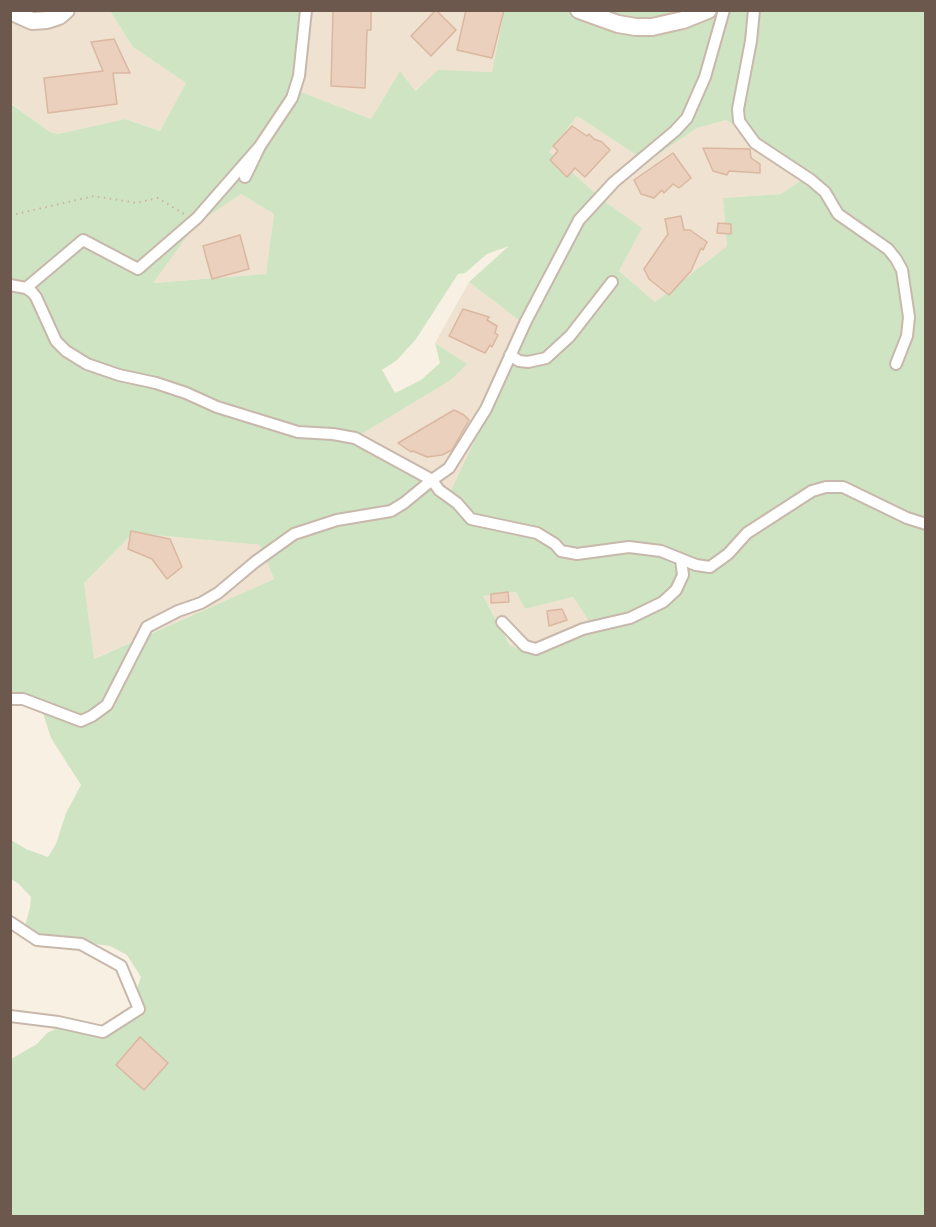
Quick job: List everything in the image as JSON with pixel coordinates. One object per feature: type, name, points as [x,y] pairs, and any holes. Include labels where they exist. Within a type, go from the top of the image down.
[{"type":"street","points":[[10,11],[32,21],[47,20],[59,16],[66,10]]},
{"type":"street","points":[[245,177],[260,147],[292,98],[299,76],[306,10]]},
{"type":"street","points":[[579,10],[618,24],[652,27],[683,20],[708,10]]},
{"type":"street","points":[[10,699],[23,699],[81,721],[92,716],[106,705],[147,627],[218,593],[294,534],[337,520],[391,511],[449,468],[486,409],[526,321],[579,220],[614,182],[675,131],[687,117],[705,77],[724,10]]},
{"type":"street","points":[[754,10],[751,41],[738,109],[739,121],[755,143],[811,180],[825,192],[838,214],[888,249],[896,259],[902,270],[909,317],[907,336],[896,364]]},
{"type":"street","points":[[26,288],[83,240],[138,269],[194,220],[260,147]]},
{"type":"street","points":[[510,355],[528,362],[546,358],[570,336],[612,282]]},
{"type":"street","points":[[10,285],[26,288],[36,297],[56,341],[66,351],[87,364],[119,375],[156,383],[217,407],[298,432],[355,438],[432,480],[439,490],[458,503],[471,519],[537,533],[555,544],[561,551],[577,554],[629,547],[661,551],[681,560],[710,567],[728,554],[747,533],[812,491],[834,485],[851,490],[907,519],[926,524]]},
{"type":"street","points":[[502,622],[525,646],[536,649],[583,629],[630,618],[663,602],[676,590],[683,575],[681,560]]},
{"type":"street","points":[[10,922],[37,940],[81,944],[121,966],[140,1009],[103,1032],[58,1022],[10,1016]]},
{"type":"path","points":[[10,214],[94,196],[136,203],[159,198],[194,220]]},
{"type":"shaded area","points":[[10,11],[34,11],[42,24],[77,11],[110,11],[133,47],[186,83],[160,131],[125,119],[58,134],[50,132],[11,103]]},
{"type":"shaded area","points":[[310,11],[504,11],[492,72],[438,71],[414,91],[400,71],[371,119],[301,92]]},
{"type":"shaded area","points":[[577,116],[647,162],[697,128],[726,120],[753,137],[803,179],[781,194],[723,198],[727,246],[655,302],[619,271],[641,228],[604,201],[548,152]]},
{"type":"shaded area","points":[[241,194],[274,214],[266,274],[152,283],[195,225]]},
{"type":"shaded area","points":[[469,282],[528,327],[450,495],[370,445],[360,435],[451,380],[466,364],[435,343]]},
{"type":"shaded area","points":[[133,533],[260,545],[274,579],[93,659],[84,583]]},
{"type":"shaded area","points":[[516,592],[525,609],[573,597],[588,620],[521,650],[511,645],[483,596]]},
{"type":"green space","points":[[110,11],[310,11],[301,92],[371,119],[400,71],[415,91],[438,70],[492,72],[504,11],[925,11],[925,1216],[11,1216],[11,1059],[37,1044],[47,1033],[58,1028],[93,1027],[126,1021],[141,977],[127,955],[110,946],[42,937],[25,926],[31,897],[11,879],[11,840],[26,849],[48,857],[56,844],[66,813],[81,785],[51,738],[43,713],[18,695],[11,696],[10,103],[50,132],[58,134],[125,119],[160,131],[186,83],[133,47]],"holes":[[[577,116],[647,162],[697,128],[726,120],[753,137],[803,179],[781,194],[723,198],[727,246],[655,302],[619,271],[642,228],[604,201],[549,152]],[[241,194],[274,214],[266,274],[153,283],[195,225]],[[509,246],[469,282],[528,327],[449,495],[370,445],[360,435],[451,380],[467,364],[435,343],[440,363],[421,380],[395,393],[382,370],[397,360],[416,339],[458,274],[465,273],[487,254]],[[133,533],[260,545],[274,579],[94,659],[84,583]],[[516,592],[525,609],[573,597],[588,620],[521,650],[510,645],[483,596]]]},
{"type":"building","points":[[333,10],[371,10],[371,30],[367,30],[365,88],[331,86]]},
{"type":"building","points":[[436,10],[456,30],[431,56],[411,36]]},
{"type":"building","points":[[466,10],[504,10],[492,58],[457,50]]},
{"type":"building","points":[[114,39],[130,73],[113,73],[117,104],[48,113],[44,78],[103,71],[91,42]]},
{"type":"building","points":[[572,126],[602,142],[610,150],[585,177],[575,168],[567,177],[550,160],[558,151],[553,146]]},
{"type":"building","points":[[703,148],[750,149],[751,158],[760,164],[760,173],[729,171],[727,175],[713,171]]},
{"type":"building","points":[[673,153],[691,178],[679,188],[673,184],[664,193],[662,190],[654,198],[641,194],[634,180]]},
{"type":"building","points":[[681,216],[684,230],[690,230],[707,242],[703,250],[701,248],[691,271],[669,295],[649,279],[644,269],[668,234],[665,219]]},
{"type":"building","points":[[718,223],[731,224],[731,234],[717,233]]},
{"type":"building","points":[[240,235],[249,269],[212,279],[203,246]]},
{"type":"building","points":[[463,309],[489,317],[487,320],[497,326],[495,333],[498,335],[492,347],[490,345],[485,353],[449,336]]},
{"type":"building","points":[[454,410],[469,420],[452,450],[442,455],[427,457],[411,452],[398,443]]},
{"type":"building","points":[[131,531],[170,539],[182,567],[167,579],[152,559],[128,549]]},
{"type":"building","points":[[508,592],[509,602],[491,603],[491,594]]},
{"type":"building","points":[[562,609],[567,620],[549,626],[547,611]]},
{"type":"building","points":[[140,1037],[168,1063],[144,1090],[116,1065]]}]
